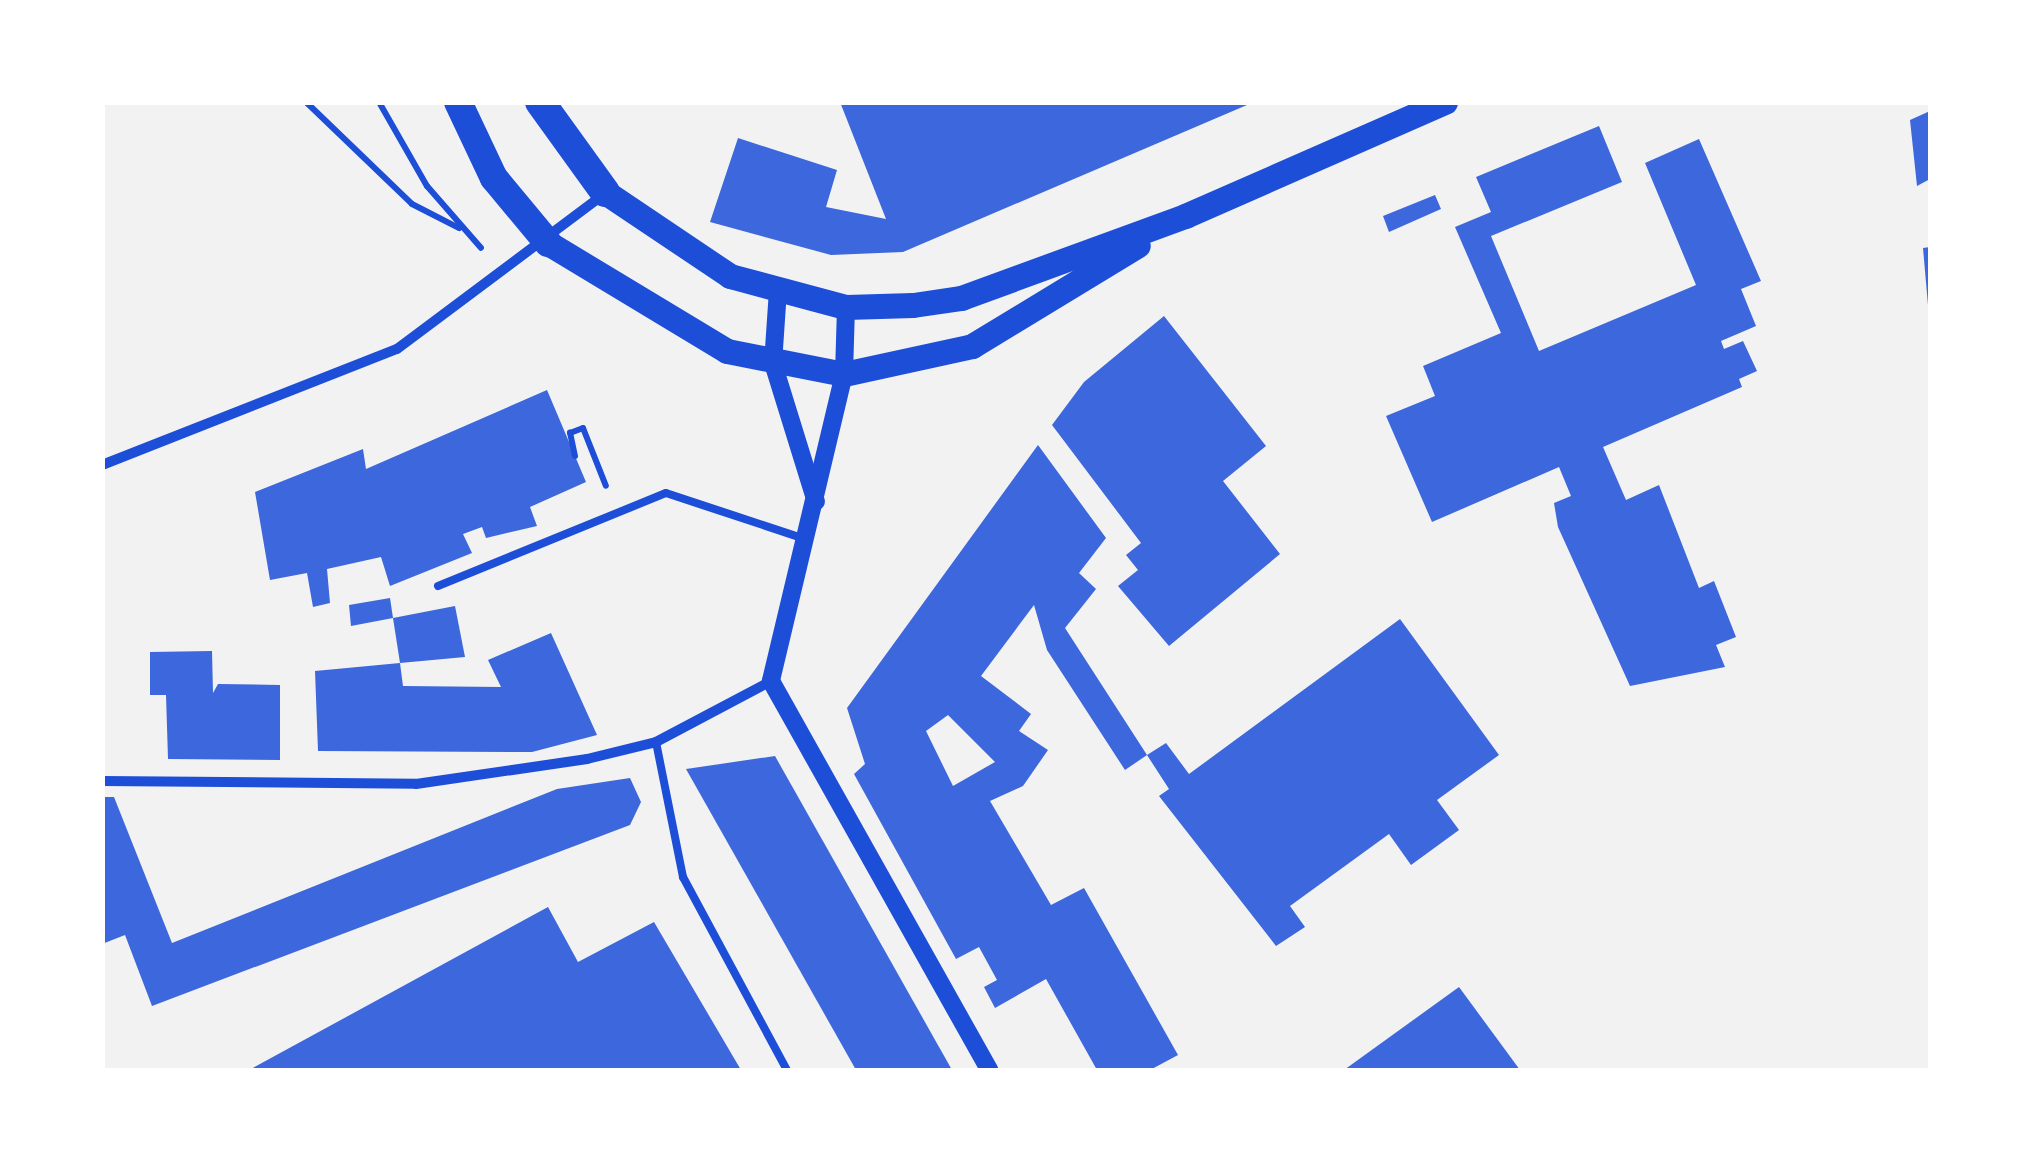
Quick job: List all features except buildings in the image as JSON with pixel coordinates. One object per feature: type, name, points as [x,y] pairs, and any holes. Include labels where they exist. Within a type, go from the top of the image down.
[{"type":"highway","points":[[458,102],[494,178],[548,243]]},
{"type":"highway","points":[[540,102],[605,192]]},
{"type":"main road","points":[[605,192],[730,276],[846,306],[961,298],[1185,216],[1445,102]]},
{"type":"main road","points":[[548,243],[727,350],[773,364],[844,374],[972,346],[1185,216]]},
{"type":"street","points":[[102,464],[396,349],[548,243],[605,192]]},
{"type":"street","points":[[778,290],[773,364],[817,502]]},
{"type":"street","points":[[846,306],[844,374],[772,681],[988,1070]]},
{"type":"street","points":[[102,781],[416,784],[656,742],[772,681]]},
{"type":"lane","points":[[438,586],[666,492],[805,539]]},
{"type":"lane","points":[[656,742],[683,878],[787,1070]]},
{"type":"path","points":[[306,102],[412,204],[464,231]]},
{"type":"path","points":[[380,102],[464,231],[506,274]]},
{"type":"path","points":[[575,456],[570,433],[583,428],[600,473]]}]
